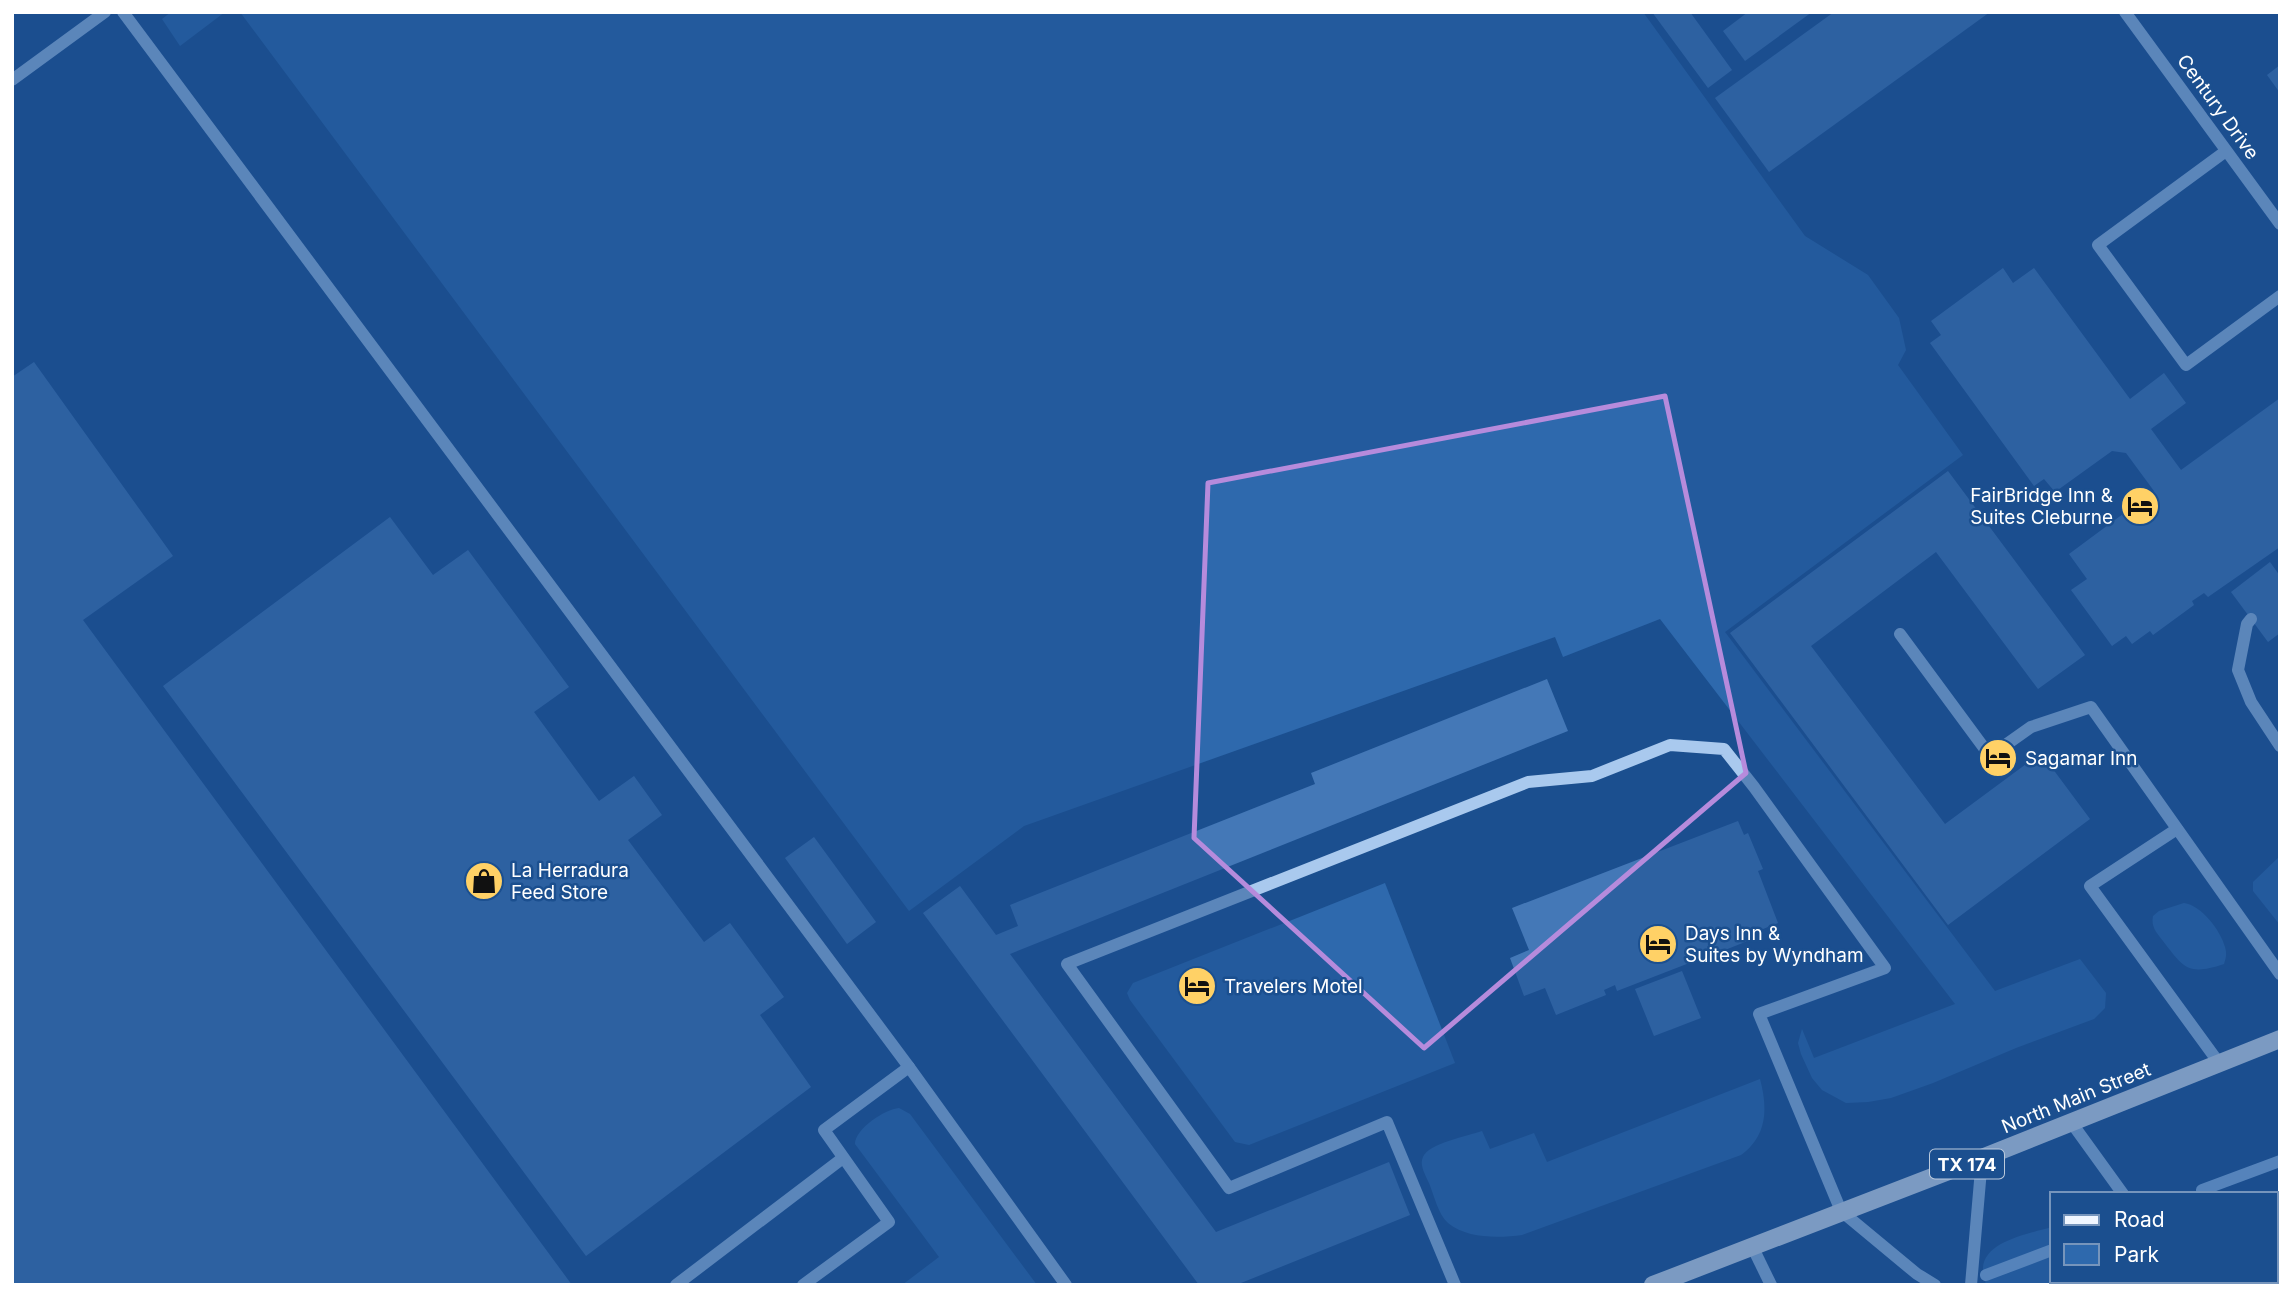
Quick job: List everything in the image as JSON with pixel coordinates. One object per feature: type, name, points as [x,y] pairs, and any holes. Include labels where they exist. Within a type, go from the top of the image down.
[{"type":"main road","name":"North Main Street","points":[[1653,1285],[2280,1039]]},
{"type":"street","points":[[12,80],[105,12]]},
{"type":"street","points":[[123,12],[909,1067],[1066,1285]]},
{"type":"street","name":"Century Drive","points":[[2125,12],[2280,224]]},
{"type":"street","points":[[2226,151],[2098,245],[2186,365],[2280,296]]},
{"type":"street","points":[[2251,619],[2247,624],[2238,670],[2251,702],[2280,746]]},
{"type":"street","points":[[1900,634],[1990,756],[2031,727],[2091,707],[2280,974]]},
{"type":"street","points":[[1455,1285],[1387,1122],[1229,1188],[1067,964],[1528,782],[1592,776],[1671,745],[1724,749],[1885,968],[1759,1014],[1841,1211],[1917,1274],[1935,1285]]},
{"type":"street","points":[[2177,829],[2090,886],[2219,1063]]},
{"type":"street","points":[[803,1285],[889,1222],[824,1130],[909,1067]]},
{"type":"street","points":[[2071,1122],[2122,1192]]},
{"type":"street","points":[[676,1285],[843,1158]]},
{"type":"street","points":[[1970,1285],[1982,1158]]},
{"type":"street","points":[[1752,1246],[1771,1285]]},
{"type":"highlighted area","points":[[1665,396],[1746,773],[1424,1048],[1194,838],[1208,483]]},
{"type":"green space","points":[[171,12],[225,12],[180,46],[162,19]]},
{"type":"green space","points":[[240,12],[1643,12],[1805,236],[1868,275],[1899,318],[1906,350],[1898,365],[1963,455],[1725,632],[1995,991],[2080,959],[2106,993],[2105,1008],[2094,1019],[1891,1098],[1846,1103],[1822,1090],[1812,1078],[1801,1054],[1798,1043],[1802,1029],[1814,1058],[1955,1004],[1660,619],[1563,657],[1555,637],[1024,826],[909,911]]},
{"type":"green space","points":[[2280,856],[2280,925],[2253,891],[2253,882]]},
{"type":"green space","points":[[1385,883],[1455,1063],[1249,1145],[1235,1142],[1127,993],[1133,983]]},
{"type":"green space","points":[[2184,903],[2197,908],[2215,927],[2225,947],[2224,964],[2202,969],[2188,967],[2176,958],[2156,932],[2153,916],[2159,911]]},
{"type":"green space","points":[[1760,1079],[1764,1101],[1761,1131],[1750,1148],[1741,1155],[1522,1235],[1474,1235],[1448,1223],[1439,1210],[1422,1167],[1423,1157],[1433,1148],[1482,1131],[1490,1149],[1534,1133],[1547,1162]]},
{"type":"green space","points":[[899,1108],[910,1114],[1037,1285],[902,1285],[939,1257],[855,1144],[865,1126],[886,1112]]},
{"type":"green space","points":[[2050,1228],[2050,1283],[2148,1285],[1986,1285],[1983,1268],[1985,1259],[2000,1245],[2022,1235]]},
{"type":"building","points":[[1652,12],[1690,12],[1732,70],[1708,88]]},
{"type":"building","points":[[1748,12],[1812,12],[1745,61],[1723,31]]},
{"type":"building","points":[[1834,12],[1990,12],[1769,172],[1715,98]]},
{"type":"building","points":[[2280,65],[2280,93],[2267,75]]},
{"type":"building","points":[[2003,268],[2013,283],[2034,268],[2130,399],[2164,373],[2186,403],[2151,429],[2181,470],[2280,398],[2280,547],[2208,597],[2204,593],[2192,601],[2194,605],[2153,635],[2150,631],[2132,644],[2126,636],[2112,646],[2071,590],[2087,579],[2069,554],[2154,491],[2126,453],[2112,451],[2055,492],[2044,479],[2034,486],[1930,343],[1941,335],[1931,321]]},
{"type":"building","points":[[34,362],[173,556],[83,620],[572,1285],[12,1285],[12,377]]},
{"type":"building","points":[[1948,471],[2085,655],[2038,689],[1936,552],[1811,646],[1945,824],[2041,753],[2090,819],[1948,925],[1730,633]]},
{"type":"building","name":"La Herradura Feed Store","points":[[390,517],[433,575],[468,550],[569,687],[534,712],[599,801],[634,776],[662,815],[628,840],[704,942],[730,923],[784,997],[760,1015],[811,1087],[586,1256],[163,686]]},
{"type":"building","points":[[2270,562],[2280,576],[2280,633],[2268,642],[2231,592]]},
{"type":"building","points":[[1547,679],[1568,731],[1010,954],[1216,1232],[1389,1162],[1410,1215],[1236,1285],[1199,1285],[923,913],[960,886],[996,935],[1018,926],[1010,905],[1315,784],[1311,773]]},
{"type":"building","points":[[1738,821],[1744,835],[1748,833],[1763,869],[1758,871],[1778,923],[1758,931],[1760,936],[1710,956],[1707,950],[1695,955],[1697,960],[1617,991],[1615,985],[1604,990],[1606,995],[1556,1015],[1545,988],[1524,996],[1510,958],[1529,950],[1512,908]]},
{"type":"building","points":[[814,837],[876,922],[847,944],[785,858]]},
{"type":"building","points":[[1682,971],[1701,1018],[1654,1036],[1635,989]]},
{"type":"waterway","points":[[2202,1190],[2280,1161]]},
{"type":"waterway","points":[[1986,1275],[2050,1251]]},
{"type":"place","name":"FairBridge Inn & Suites Cleburne","points":[[2140,506]]},
{"type":"place","name":"Sagamar Inn","points":[[1998,758]]},
{"type":"place","name":"La Herradura Feed Store","points":[[484,881]]},
{"type":"place","name":"Days Inn & Suites by Wyndham","points":[[1658,944]]},
{"type":"place","name":"Travelers Motel","points":[[1197,986]]}]
